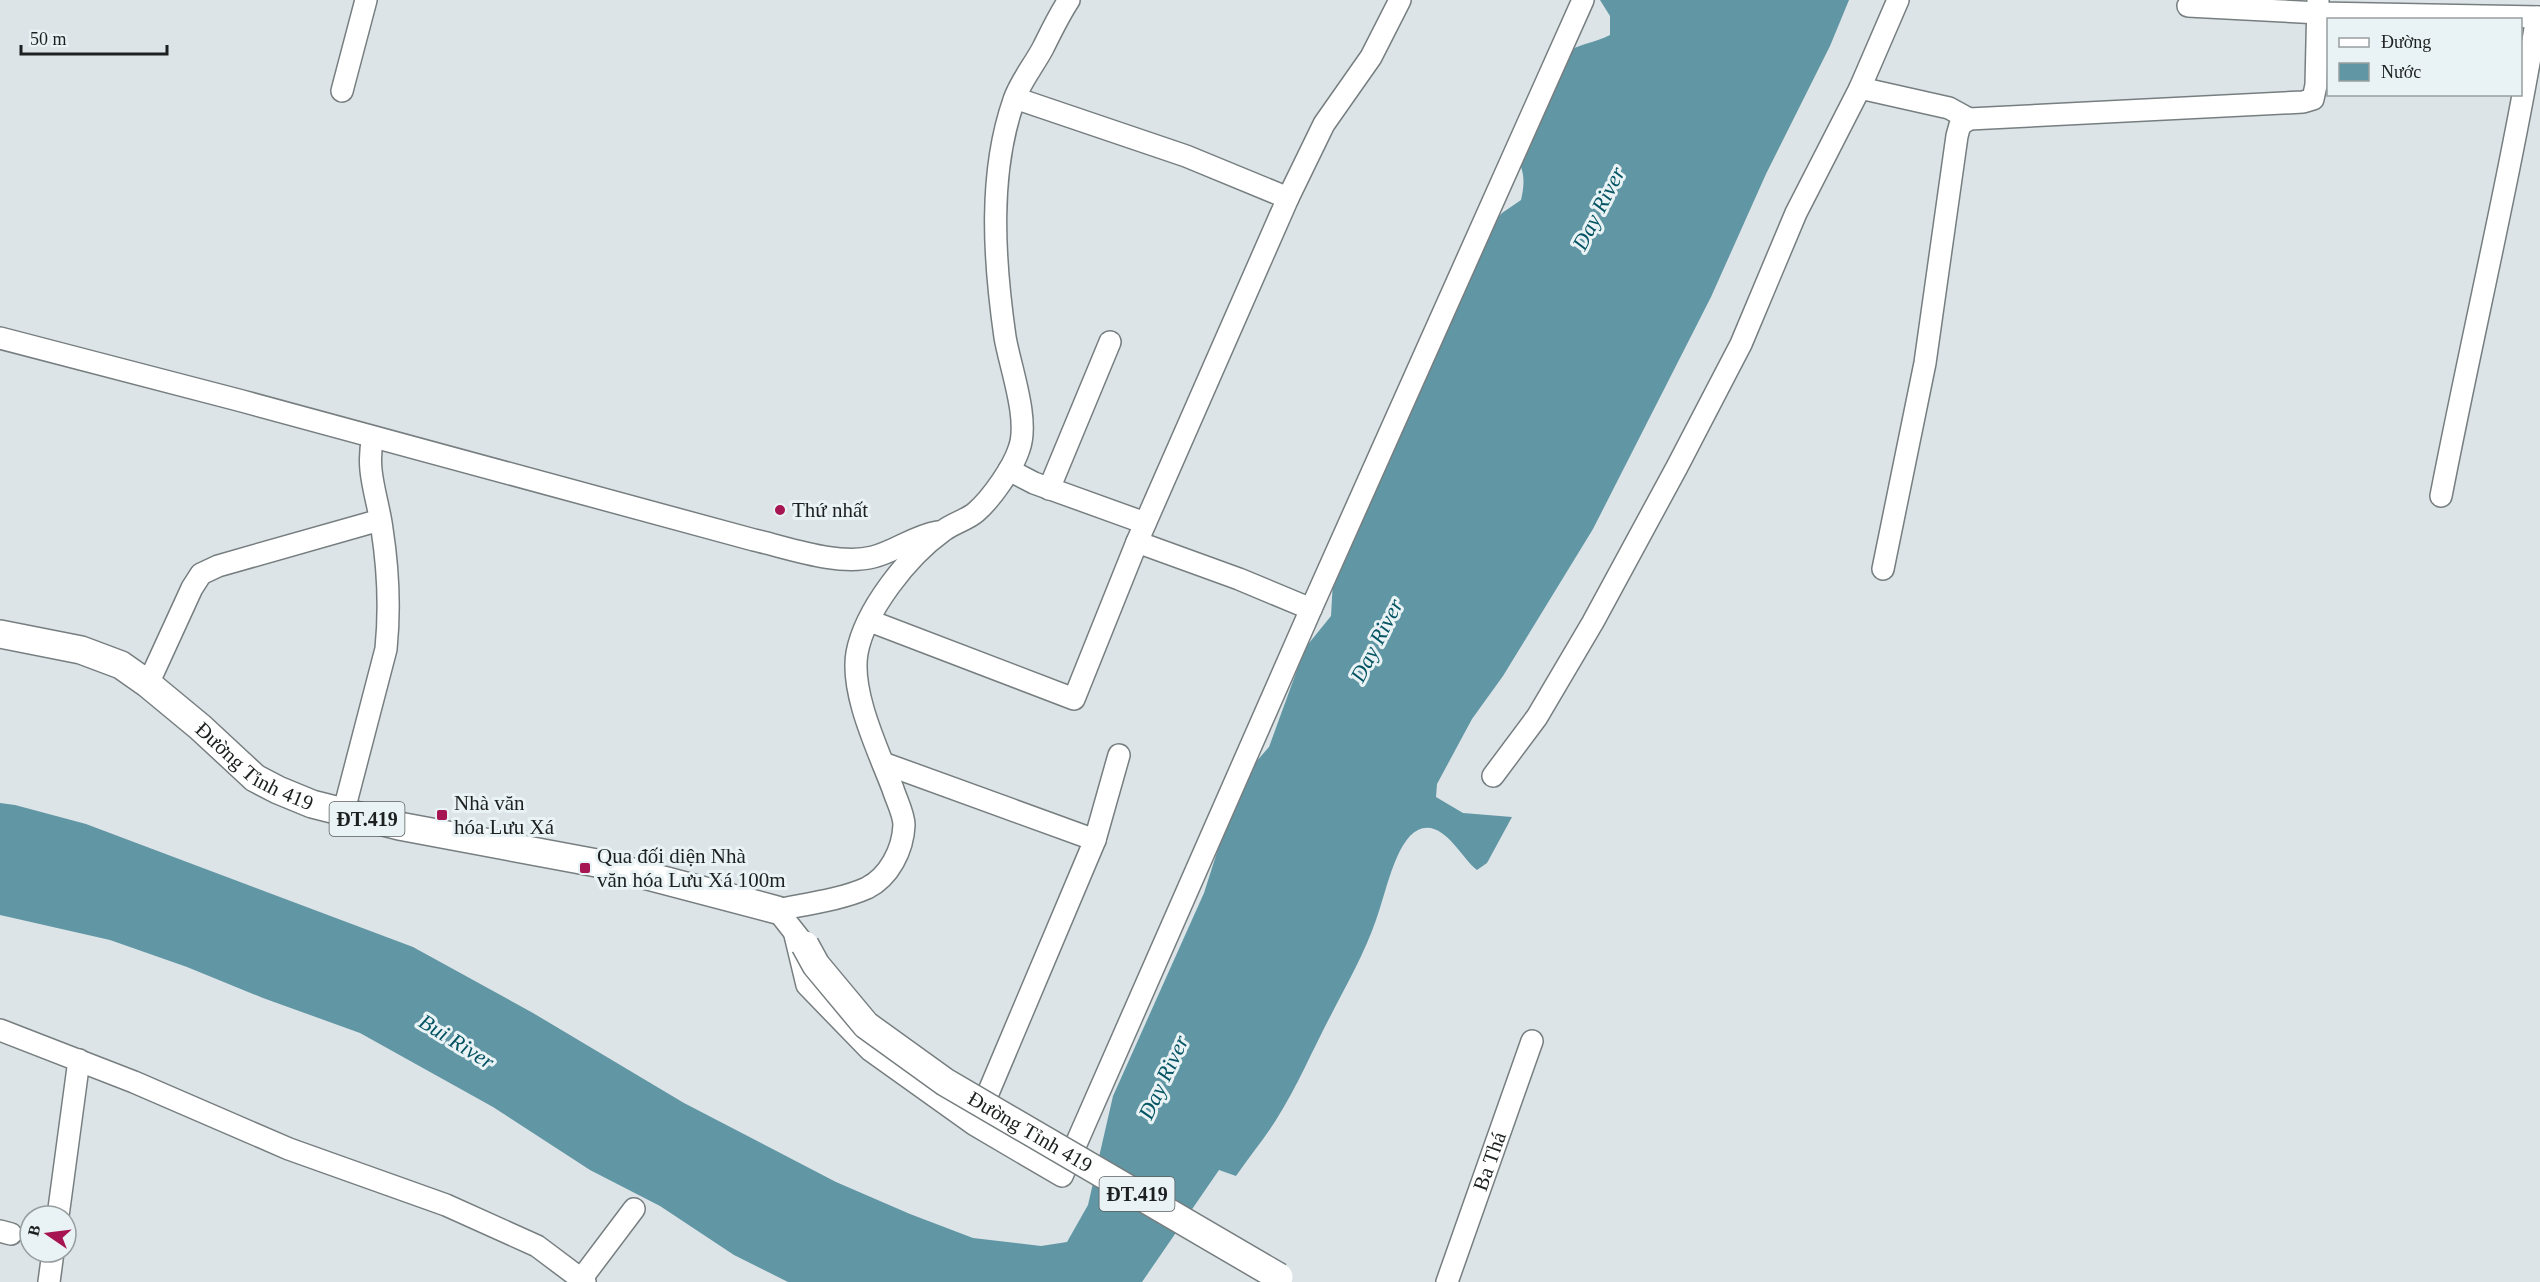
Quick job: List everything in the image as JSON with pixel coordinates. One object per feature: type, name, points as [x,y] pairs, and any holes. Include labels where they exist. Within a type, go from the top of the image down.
[{"type":"main road","name":"Đường Tỉnh 419","points":[[0,634],[81,650],[121,665],[148,684],[255,778],[278,790],[343,814],[602,864],[777,910]]},
{"type":"main road","name":"Đường Tỉnh 419","points":[[800,940],[816,965],[866,1025],[945,1082],[1284,1280]]},
{"type":"street","points":[[342,91],[366,0]]},
{"type":"street","points":[[1069,0],[1015,98],[999,157],[995,203],[1006,339],[1021,417],[1020,447],[1009,470],[976,512],[943,531],[906,566],[885,593],[870,621],[856,656],[859,689],[904,823],[899,848],[891,867],[881,879],[866,888],[777,910],[800,940],[807,986],[870,1050],[975,1125],[1062,1176],[1311,609],[1583,0]]},
{"type":"street","points":[[870,621],[1074,699],[1141,532],[1288,198],[1324,124],[1371,57],[1400,0]]},
{"type":"street","points":[[1492,776],[1537,717],[1582,641],[1677,467],[1741,344],[1796,213],[1860,88],[1898,0]]},
{"type":"street","points":[[2188,6],[2319,6],[2539,17],[2518,133],[2482,293],[2441,496]]},
{"type":"street","points":[[1884,568],[1924,363],[1960,125],[1979,118],[2302,102],[2313,99],[2316,85],[2319,6]]},
{"type":"street","points":[[1860,88],[1949,108],[1979,118]]},
{"type":"street","points":[[1015,98],[1186,156],[1288,198]]},
{"type":"street","points":[[0,338],[754,540],[845,560],[869,558],[887,553],[923,534],[943,531]]},
{"type":"street","points":[[1049,489],[1110,342]]},
{"type":"street","points":[[343,814],[386,649],[389,622],[380,520],[370,462],[373,438]]},
{"type":"street","points":[[1009,470],[1239,579],[1311,609]]},
{"type":"street","points":[[148,684],[192,588],[201,574],[218,566],[380,520]]},
{"type":"street","points":[[975,1125],[1095,840],[1119,755]]},
{"type":"street","points":[[884,763],[1095,840]]},
{"type":"street","points":[[0,1030],[79,1060],[289,1149],[446,1205],[537,1246],[581,1281],[634,1209]]},
{"type":"street","name":"Ba Thá","points":[[1447,1282],[1532,1041]]},
{"type":"street","points":[[60,1204],[79,1060]]},
{"type":"street","points":[[49,1282],[51,1264]]},
{"type":"water","points":[[1600,0],[1849,0],[1830,46],[1766,174],[1711,297],[1593,529],[1503,676],[1472,719],[1437,784],[1436,797],[1463,813],[1512,817],[1487,863],[1477,870],[1451,841],[1436,830],[1427,828],[1418,830],[1410,836],[1397,857],[1372,932],[1361,956],[1284,1107],[1236,1176],[1219,1170],[1142,1282],[788,1282],[734,1255],[660,1206],[590,1170],[493,1107],[360,1033],[110,940],[0,915],[0,803],[86,824],[413,947],[533,1013],[684,1103],[836,1182],[910,1214],[973,1238],[1041,1246],[1067,1242],[1088,1205],[1113,1096],[1204,893],[1240,780],[1269,747],[1305,648],[1331,616],[1333,580],[1491,225],[1502,213],[1521,200],[1523,177],[1521,166],[1515,155],[1563,54],[1610,35],[1610,16]]},
{"type":"place","name":"Thứ nhất","points":[[780,510]]},
{"type":"place","name":"Nhà văn hóa Lưu Xá","points":[[442,815]]},
{"type":"place","name":"Qua đối diện Nhà văn hóa Lưu Xá 100m","points":[[585,868]]},
{"type":"water label","name":"Day River","points":[[1598,208]]},
{"type":"water label","name":"Day River","points":[[1376,640]]},
{"type":"water label","name":"Bui River","points":[[457,1041]]},
{"type":"water label","name":"Day River","points":[[1163,1077]]}]
